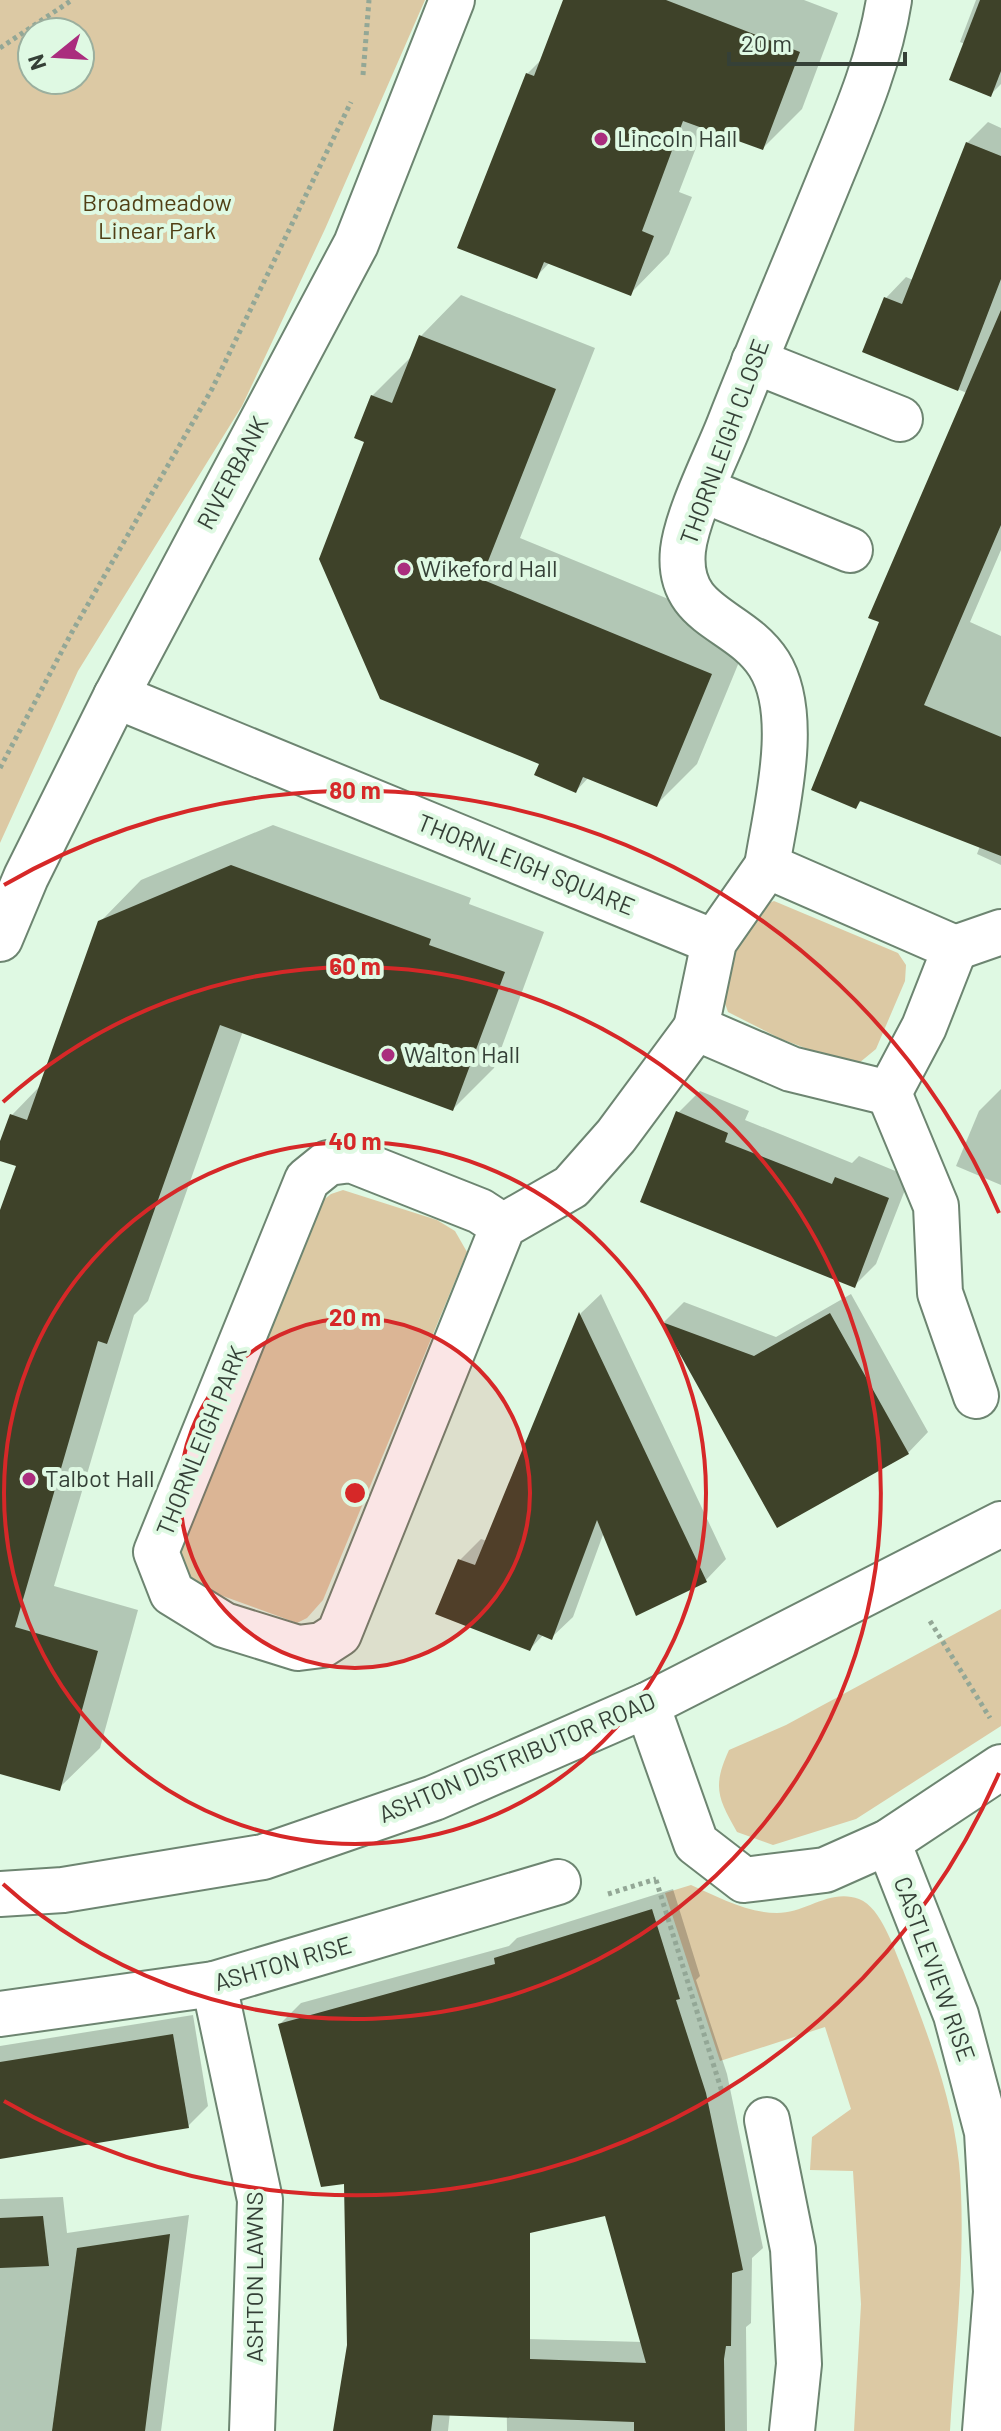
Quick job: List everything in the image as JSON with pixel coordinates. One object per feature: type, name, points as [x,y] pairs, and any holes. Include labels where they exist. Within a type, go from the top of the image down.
[{"type":"street","name":"RIVERBANK","points":[[0,939],[26,877],[116,696],[356,244],[452,0]]},
{"type":"street","name":"THORNLEIGH CLOSE","points":[[767,866],[784,766],[782,697],[769,664],[743,634],[707,613],[685,586],[683,549],[754,361],[863,95],[889,0]]},
{"type":"street","points":[[754,361],[900,419]]},
{"type":"street","points":[[703,490],[850,550]]},
{"type":"street","name":"THORNLEIGH SQUARE","points":[[116,696],[714,942]]},
{"type":"street","points":[[503,1226],[571,1187],[616,1136],[696,1028],[714,942],[767,866],[955,948],[1001,932]]},
{"type":"street","points":[[889,1093],[924,1027],[955,948]]},
{"type":"street","points":[[696,1028],[791,1069],[889,1093]]},
{"type":"street","points":[[889,1093],[936,1206],[940,1293],[976,1396]]},
{"type":"street","name":"THORNLEIGH PARK","points":[[351,1160],[480,1211],[503,1226],[339,1634],[322,1645],[298,1648],[224,1625],[172,1593],[156,1552],[307,1180],[328,1163],[351,1160]]},
{"type":"street","name":"ASHTON DISTRIBUTOR ROAD","points":[[0,1894],[63,1890],[263,1857],[434,1798],[647,1705],[1001,1524]]},
{"type":"street","points":[[647,1705],[696,1843],[744,1880],[825,1870],[888,1842],[1001,1767]]},
{"type":"street","name":"CASTLEVIEW RISE","points":[[888,1842],[956,2015],[987,2132],[996,2292],[985,2431]]},
{"type":"street","name":"ASHTON RISE","points":[[0,2014],[214,1984],[558,1882]]},
{"type":"street","name":"ASHTON LAWNS","points":[[214,1984],[260,2200],[252,2431]]},
{"type":"street","points":[[767,2120],[793,2249],[799,2364],[792,2431]]},
{"type":"path","points":[[0,48],[72,0]]},
{"type":"path","points":[[362,78],[369,0]]},
{"type":"path","points":[[0,768],[72,632],[212,389],[356,91]]},
{"type":"path","points":[[903,1576],[993,1723]]},
{"type":"path","points":[[558,1882],[601,1896],[677,1872],[696,1843]]},
{"type":"path","points":[[656,1879],[733,2126],[767,2120]]},
{"type":"green space","name":"Broadmeadow Linear Park","points":[[0,0],[425,0],[325,229],[242,406],[78,671],[0,843]]},
{"type":"green space","points":[[774,901],[898,953],[906,965],[905,981],[876,1049],[859,1063],[848,1064],[781,1039],[728,1012],[722,993],[725,969],[746,927],[755,915]]},
{"type":"green space","points":[[343,1190],[437,1220],[455,1231],[467,1252],[323,1600],[307,1618],[297,1623],[187,1583],[176,1557],[316,1206],[331,1194]]},
{"type":"green space","points":[[1001,1609],[1001,1726],[856,1819],[773,1845],[737,1832],[725,1810],[719,1783],[729,1750],[786,1725]]},
{"type":"green space","points":[[691,1885],[733,1904],[777,1913],[848,1896],[867,1904],[886,1930],[937,2065],[956,2138],[962,2229],[950,2431],[854,2431],[861,2304],[853,2171],[810,2170],[812,2137],[851,2109],[825,2027],[720,2061],[665,1893]]},
{"type":"building","name":"Lincoln Hall","points":[[563,0],[666,0],[800,52],[763,150],[683,121],[642,231],[654,236],[631,296],[544,262],[537,279],[457,248],[526,73],[534,76]]},
{"type":"building","points":[[980,0],[1001,0],[1001,71],[991,97],[949,80]]},
{"type":"building","points":[[966,142],[1001,156],[1001,279],[958,391],[862,352],[884,297],[902,304]]},
{"type":"building","points":[[1001,310],[1001,525],[924,705],[1001,737],[1001,856],[860,801],[856,809],[811,790],[879,622],[868,618]]},
{"type":"building","name":"Wikeford Hall","points":[[419,335],[556,389],[481,579],[712,674],[657,807],[583,777],[576,793],[534,775],[539,764],[380,699],[319,559],[364,442],[354,438],[371,395],[392,403]]},
{"type":"building","name":"Walton Hall","points":[[231,865],[431,939],[429,945],[505,972],[453,1111],[220,1025],[107,1344],[98,1341],[15,1627],[98,1651],[60,1791],[0,1774],[0,1210],[16,1166],[0,1161],[0,1141],[10,1114],[27,1120],[98,921]]},
{"type":"building","points":[[676,1111],[728,1133],[725,1142],[832,1184],[835,1177],[889,1198],[855,1288],[640,1202]]},
{"type":"building","points":[[579,1312],[707,1582],[636,1616],[597,1520],[552,1640],[538,1634],[530,1651],[435,1614],[458,1559],[475,1565]]},
{"type":"building","points":[[830,1313],[909,1454],[777,1528],[662,1322],[754,1356]]},
{"type":"building","points":[[652,1909],[680,1999],[676,2000],[706,2093],[743,2270],[732,2273],[731,2346],[726,2346],[724,2359],[725,2431],[634,2431],[634,2422],[433,2415],[431,2431],[333,2431],[347,2345],[344,2184],[321,2187],[278,2024],[495,1964],[494,1958]],"holes":[[[605,2216],[646,2363],[530,2359],[530,2233]]]},
{"type":"building","points":[[173,2034],[189,2128],[0,2159],[0,2062]]},
{"type":"building","points":[[43,2216],[49,2266],[0,2268],[0,2218]]},
{"type":"building","points":[[170,2234],[145,2431],[52,2431],[77,2248]]},
{"type":"place","name":"Lincoln Hall","points":[[601,139]]},
{"type":"place","name":"Wikeford Hall","points":[[404,569]]},
{"type":"place","name":"Walton Hall","points":[[388,1055]]},
{"type":"place","name":"Talbot Hall","points":[[29,1479]]}]
